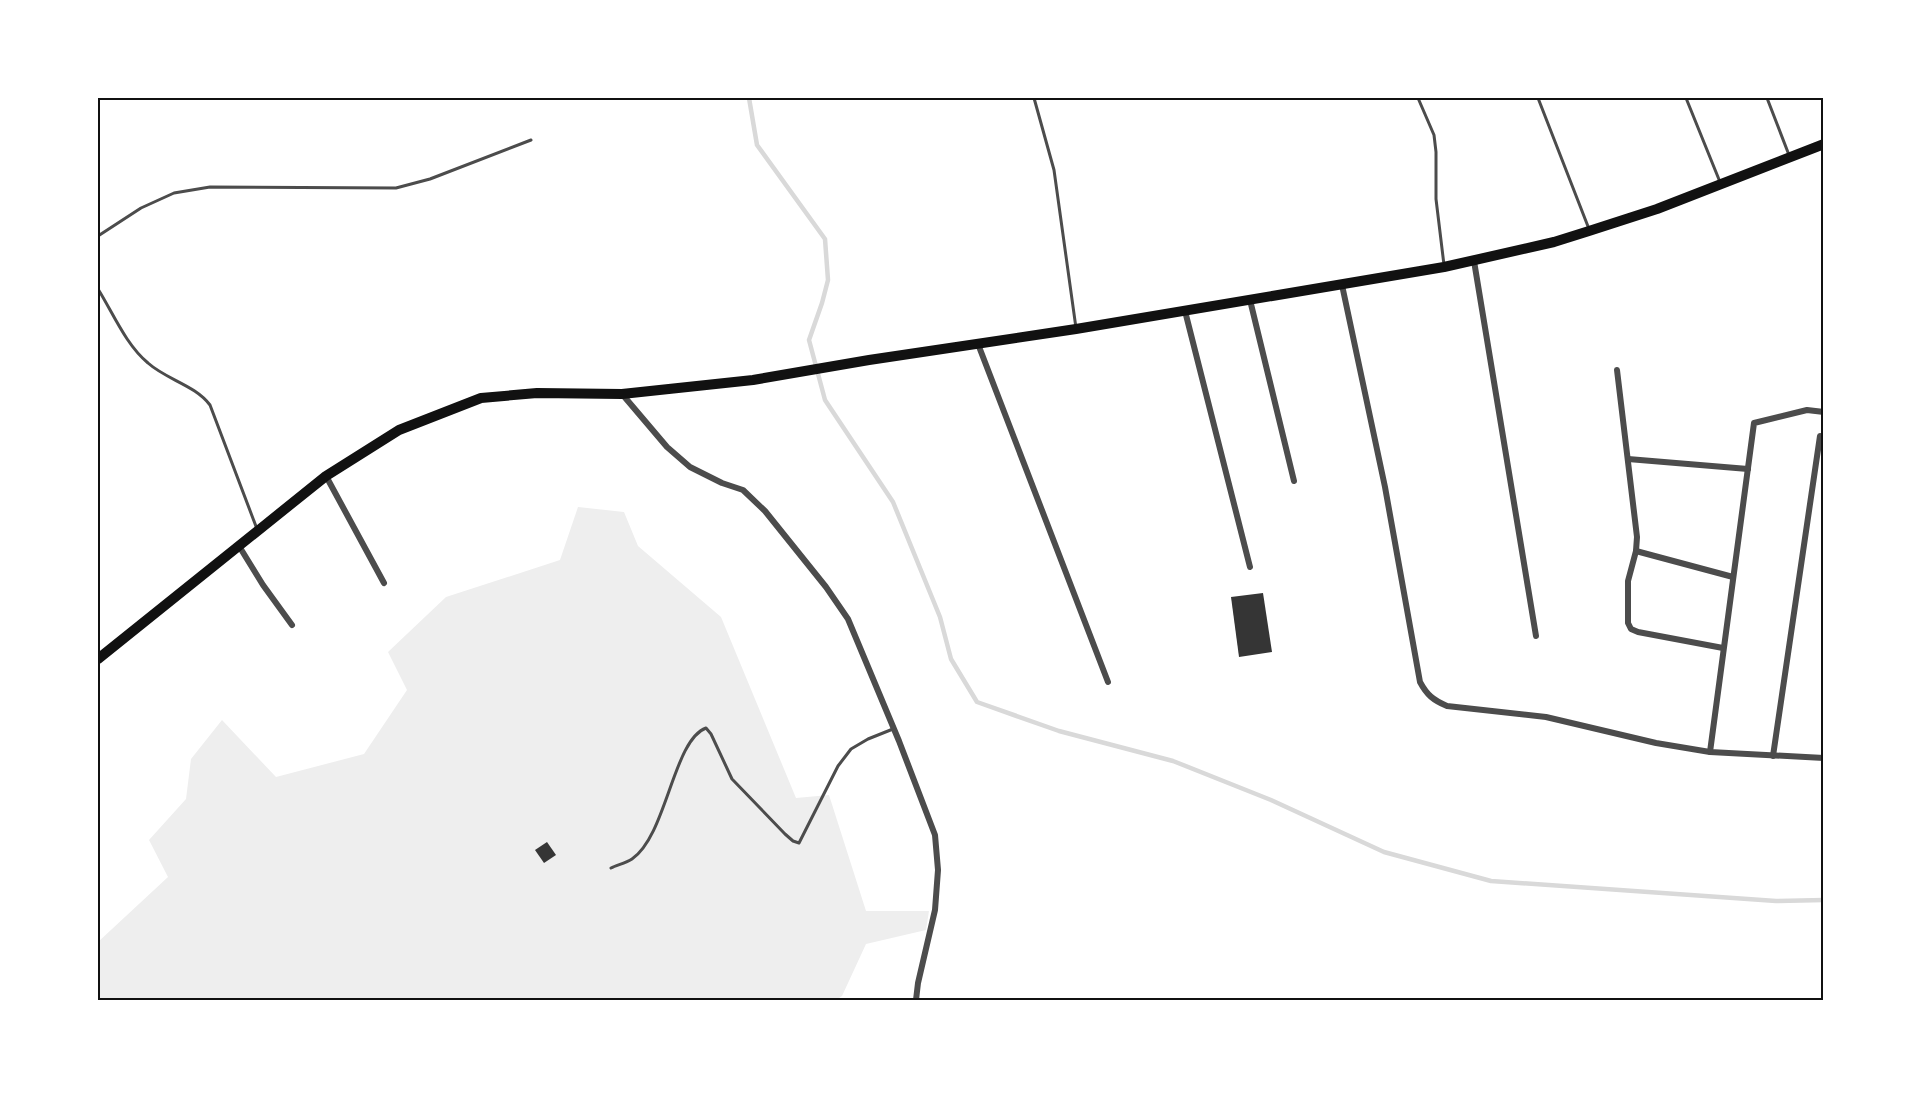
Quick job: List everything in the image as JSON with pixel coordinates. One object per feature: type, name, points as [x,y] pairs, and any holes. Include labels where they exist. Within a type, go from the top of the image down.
[{"type":"highway","points":[[98,659],[326,476],[399,430],[481,398],[537,393],[622,394],[753,380],[1444,267],[1554,242],[1657,209],[1824,144]]},
{"type":"street","points":[[1474,261],[1536,636]]},
{"type":"street","points":[[1342,285],[1385,487],[1420,682],[1433,700],[1447,706],[1566,720],[1656,742],[1710,752],[1824,759]]},
{"type":"street","points":[[1250,300],[1294,481]]},
{"type":"street","points":[[1185,311],[1250,567]]},
{"type":"street","points":[[978,344],[1108,682]]},
{"type":"street","points":[[1617,370],[1636,537],[1636,551],[1628,581],[1628,622],[1631,629],[1638,632],[1723,648]]},
{"type":"street","points":[[622,394],[667,447],[690,467],[722,483],[743,490],[765,511],[826,587],[848,620],[894,728],[935,836],[938,870],[935,910],[916,1000]]},
{"type":"street","points":[[1710,752],[1754,423],[1807,410],[1824,412]]},
{"type":"street","points":[[1773,756],[1820,436]]},
{"type":"street","points":[[1628,459],[1748,469]]},
{"type":"street","points":[[326,476],[384,583]]},
{"type":"street","points":[[239,546],[292,625]]},
{"type":"street","points":[[1636,551],[1733,577]]},
{"type":"lane","points":[[1034,98],[1053,170],[1076,329]]},
{"type":"lane","points":[[1418,98],[1434,135],[1436,199],[1444,267]]},
{"type":"lane","points":[[1538,98],[1589,231]]},
{"type":"lane","points":[[1686,98],[1721,184]]},
{"type":"lane","points":[[1767,98],[1790,157]]},
{"type":"lane","points":[[98,236],[141,208],[174,193],[210,187],[396,188],[430,179],[531,140]]},
{"type":"lane","points":[[98,289],[134,347],[147,363],[162,374],[195,391],[210,405],[257,531]]},
{"type":"lane","points":[[611,868],[633,858],[650,837],[681,762],[690,743],[700,730],[706,728],[711,734],[732,779],[792,841],[799,843],[838,766],[851,749],[894,728]]},
{"type":"shaded area","points":[[578,507],[624,512],[638,546],[721,617],[796,798],[829,795],[866,911],[929,911],[926,930],[866,944],[842,996],[836,1000],[98,1000],[98,942],[168,877],[149,840],[186,799],[191,759],[222,720],[276,777],[364,754],[407,690],[388,652],[446,597],[560,560]]},
{"type":"building","points":[[1263,593],[1272,652],[1239,657],[1231,597]]},
{"type":"building","points":[[547,842],[556,855],[544,863],[535,850]]},
{"type":"waterway","points":[[749,98],[757,145],[825,239],[828,280],[809,340],[825,400],[893,502],[940,617],[951,659],[977,702],[1059,731],[1173,761],[1271,800],[1384,852],[1491,881],[1776,901],[1824,900]]}]
